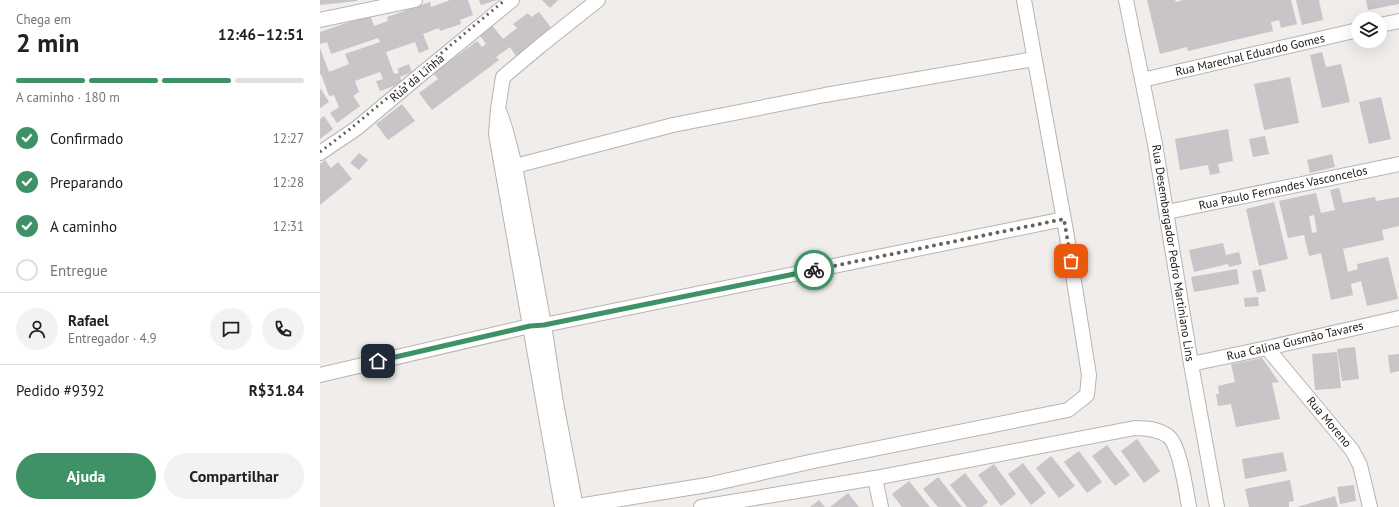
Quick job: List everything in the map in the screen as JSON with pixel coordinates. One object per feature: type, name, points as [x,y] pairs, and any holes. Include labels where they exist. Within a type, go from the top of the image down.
[{"type":"street","name":"Rua da Linha","points":[[320,153],[357,128],[512,0]]},
{"type":"street","points":[[598,0],[503,77],[498,109],[506,131],[508,166],[537,326],[556,403],[571,507],[707,485],[814,461],[1068,410],[1087,395],[1089,374],[1064,219],[1024,0]]},
{"type":"street","name":"Rua Desembargador Pedro Martiniano Lins","points":[[1126,0],[1155,144],[1191,364],[1217,507]]},
{"type":"street","points":[[320,20],[409,1]]},
{"type":"street","points":[[1387,24],[1399,21]]},
{"type":"street","name":"Rua Marechal Eduardo Gomes","points":[[1142,80],[1351,32]]},
{"type":"street","points":[[508,166],[674,125],[825,95],[1034,59]]},
{"type":"street","name":"Rua Paulo Fernandes Vasconcelos","points":[[1167,212],[1399,164]]},
{"type":"street","points":[[320,375],[537,326],[1064,219]]},
{"type":"street","name":"Rua Calina Gusmão Tavares","points":[[1191,364],[1399,318]]},
{"type":"street","name":"Rua Moreno","points":[[1267,348],[1352,450],[1360,465],[1370,507]]},
{"type":"street","points":[[701,507],[875,478],[1128,429],[1145,428],[1163,433],[1173,442],[1184,479],[1189,507]]},
{"type":"street","points":[[875,478],[881,507]]},
{"type":"building","points":[[320,0],[357,0],[357,1],[320,5]]},
{"type":"building","points":[[450,0],[468,0],[473,15],[460,20],[461,24],[440,31],[439,28],[423,34],[429,49],[419,53],[415,42],[386,52],[394,74],[399,73],[397,69],[409,64],[412,72],[400,77],[402,83],[380,91],[376,81],[383,79],[380,72],[355,81],[359,92],[353,96],[360,106],[337,123],[330,113],[339,107],[334,95],[329,96],[321,74],[320,75],[320,48],[329,72],[349,64],[345,54],[380,42],[378,38],[331,54],[327,42],[320,44],[320,32],[370,15],[374,26],[388,21],[387,17],[430,2],[431,7]]},
{"type":"building","points":[[479,0],[497,0],[481,5]]},
{"type":"building","points":[[542,0],[558,0],[550,8]]},
{"type":"building","points":[[1147,0],[1175,0],[1176,2],[1183,0],[1291,0],[1297,24],[1281,28],[1279,20],[1271,22],[1273,31],[1188,51],[1187,47],[1160,54]]},
{"type":"building","points":[[1296,0],[1319,0],[1323,20],[1302,25]]},
{"type":"building","points":[[1366,0],[1399,0],[1399,4],[1368,10]]},
{"type":"building","points":[[539,12],[552,29],[516,56],[510,47],[496,57],[499,60],[432,110],[419,93],[438,79],[430,69],[447,57],[450,61],[477,41],[482,47],[486,44],[478,33],[491,24],[503,39],[517,28],[513,24],[528,13],[531,17]]},
{"type":"building","points":[[1322,52],[1326,67],[1341,64],[1350,102],[1322,108],[1310,55]]},
{"type":"building","points":[[1290,77],[1299,123],[1264,130],[1254,84]]},
{"type":"building","points":[[321,89],[329,102],[320,108],[320,90]]},
{"type":"building","points":[[1381,97],[1391,139],[1369,144],[1359,102]]},
{"type":"building","points":[[402,104],[415,121],[388,140],[376,124]]},
{"type":"building","points":[[324,116],[333,129],[320,139],[320,119]]},
{"type":"building","points":[[1228,129],[1233,161],[1218,164],[1220,173],[1210,175],[1208,165],[1180,170],[1175,139]]},
{"type":"building","points":[[1265,136],[1269,154],[1253,157],[1249,139]]},
{"type":"building","points":[[359,153],[368,160],[359,170],[350,163]]},
{"type":"building","points":[[1332,154],[1335,167],[1310,173],[1307,160]]},
{"type":"building","points":[[325,160],[331,168],[338,162],[352,179],[320,205],[320,164]]},
{"type":"building","points":[[1339,188],[1343,203],[1375,197],[1376,201],[1399,197],[1399,226],[1382,230],[1384,240],[1343,249],[1348,272],[1358,269],[1357,264],[1388,257],[1398,299],[1367,306],[1361,281],[1351,284],[1353,295],[1331,300],[1321,253],[1309,256],[1304,235],[1288,238],[1279,201],[1316,193],[1321,213],[1335,210],[1330,190]],"holes":[[[1314,215],[1317,232],[1312,233],[1309,216]]]},
{"type":"building","points":[[1274,202],[1288,259],[1259,266],[1246,209]]},
{"type":"building","points":[[1223,243],[1226,255],[1239,252],[1242,264],[1229,267],[1228,264],[1194,272],[1189,250]]},
{"type":"building","points":[[1237,269],[1239,284],[1194,292],[1191,277]]},
{"type":"building","points":[[1261,269],[1266,291],[1257,293],[1252,271]]},
{"type":"building","points":[[1258,297],[1259,306],[1245,307],[1244,298]]},
{"type":"building","points":[[1355,347],[1359,379],[1342,381],[1337,349]]},
{"type":"building","points":[[1337,352],[1341,388],[1315,390],[1312,354]]},
{"type":"building","points":[[1399,354],[1399,371],[1390,373],[1388,355]]},
{"type":"building","points":[[1262,358],[1279,382],[1272,383],[1280,419],[1236,427],[1231,404],[1218,406],[1216,394],[1219,394],[1218,386],[1235,382],[1231,364]]},
{"type":"building","points":[[1137,439],[1160,471],[1144,483],[1121,451]]},
{"type":"building","points":[[1107,445],[1130,475],[1115,486],[1092,456]]},
{"type":"building","points":[[1079,451],[1102,482],[1087,493],[1064,462]]},
{"type":"building","points":[[1283,452],[1287,471],[1245,479],[1242,459]]},
{"type":"building","points":[[1051,456],[1075,486],[1059,498],[1036,468]]},
{"type":"building","points":[[1023,463],[1046,493],[1031,505],[1008,474]]},
{"type":"building","points":[[994,464],[1016,494],[1001,506],[978,475]]},
{"type":"building","points":[[965,473],[988,502],[982,507],[967,507],[950,485]]},
{"type":"building","points":[[938,477],[962,507],[938,507],[923,489]]},
{"type":"building","points":[[1290,480],[1294,501],[1289,502],[1289,507],[1249,507],[1245,489]]},
{"type":"building","points":[[909,481],[930,507],[902,507],[892,494]]},
{"type":"building","points":[[1354,485],[1356,501],[1340,504],[1337,487]]},
{"type":"building","points":[[848,493],[859,507],[830,507]]},
{"type":"building","points":[[1335,496],[1338,507],[1297,507]]},
{"type":"building","points":[[819,500],[825,507],[810,507]]},
{"type":"railway","points":[[320,152],[350,129],[505,0]]},
{"type":"way so far","points":[[814,270],[1064,219],[1071,261]]},
{"type":"route","points":[[378,361],[530,326],[544,325],[814,270]]}]
